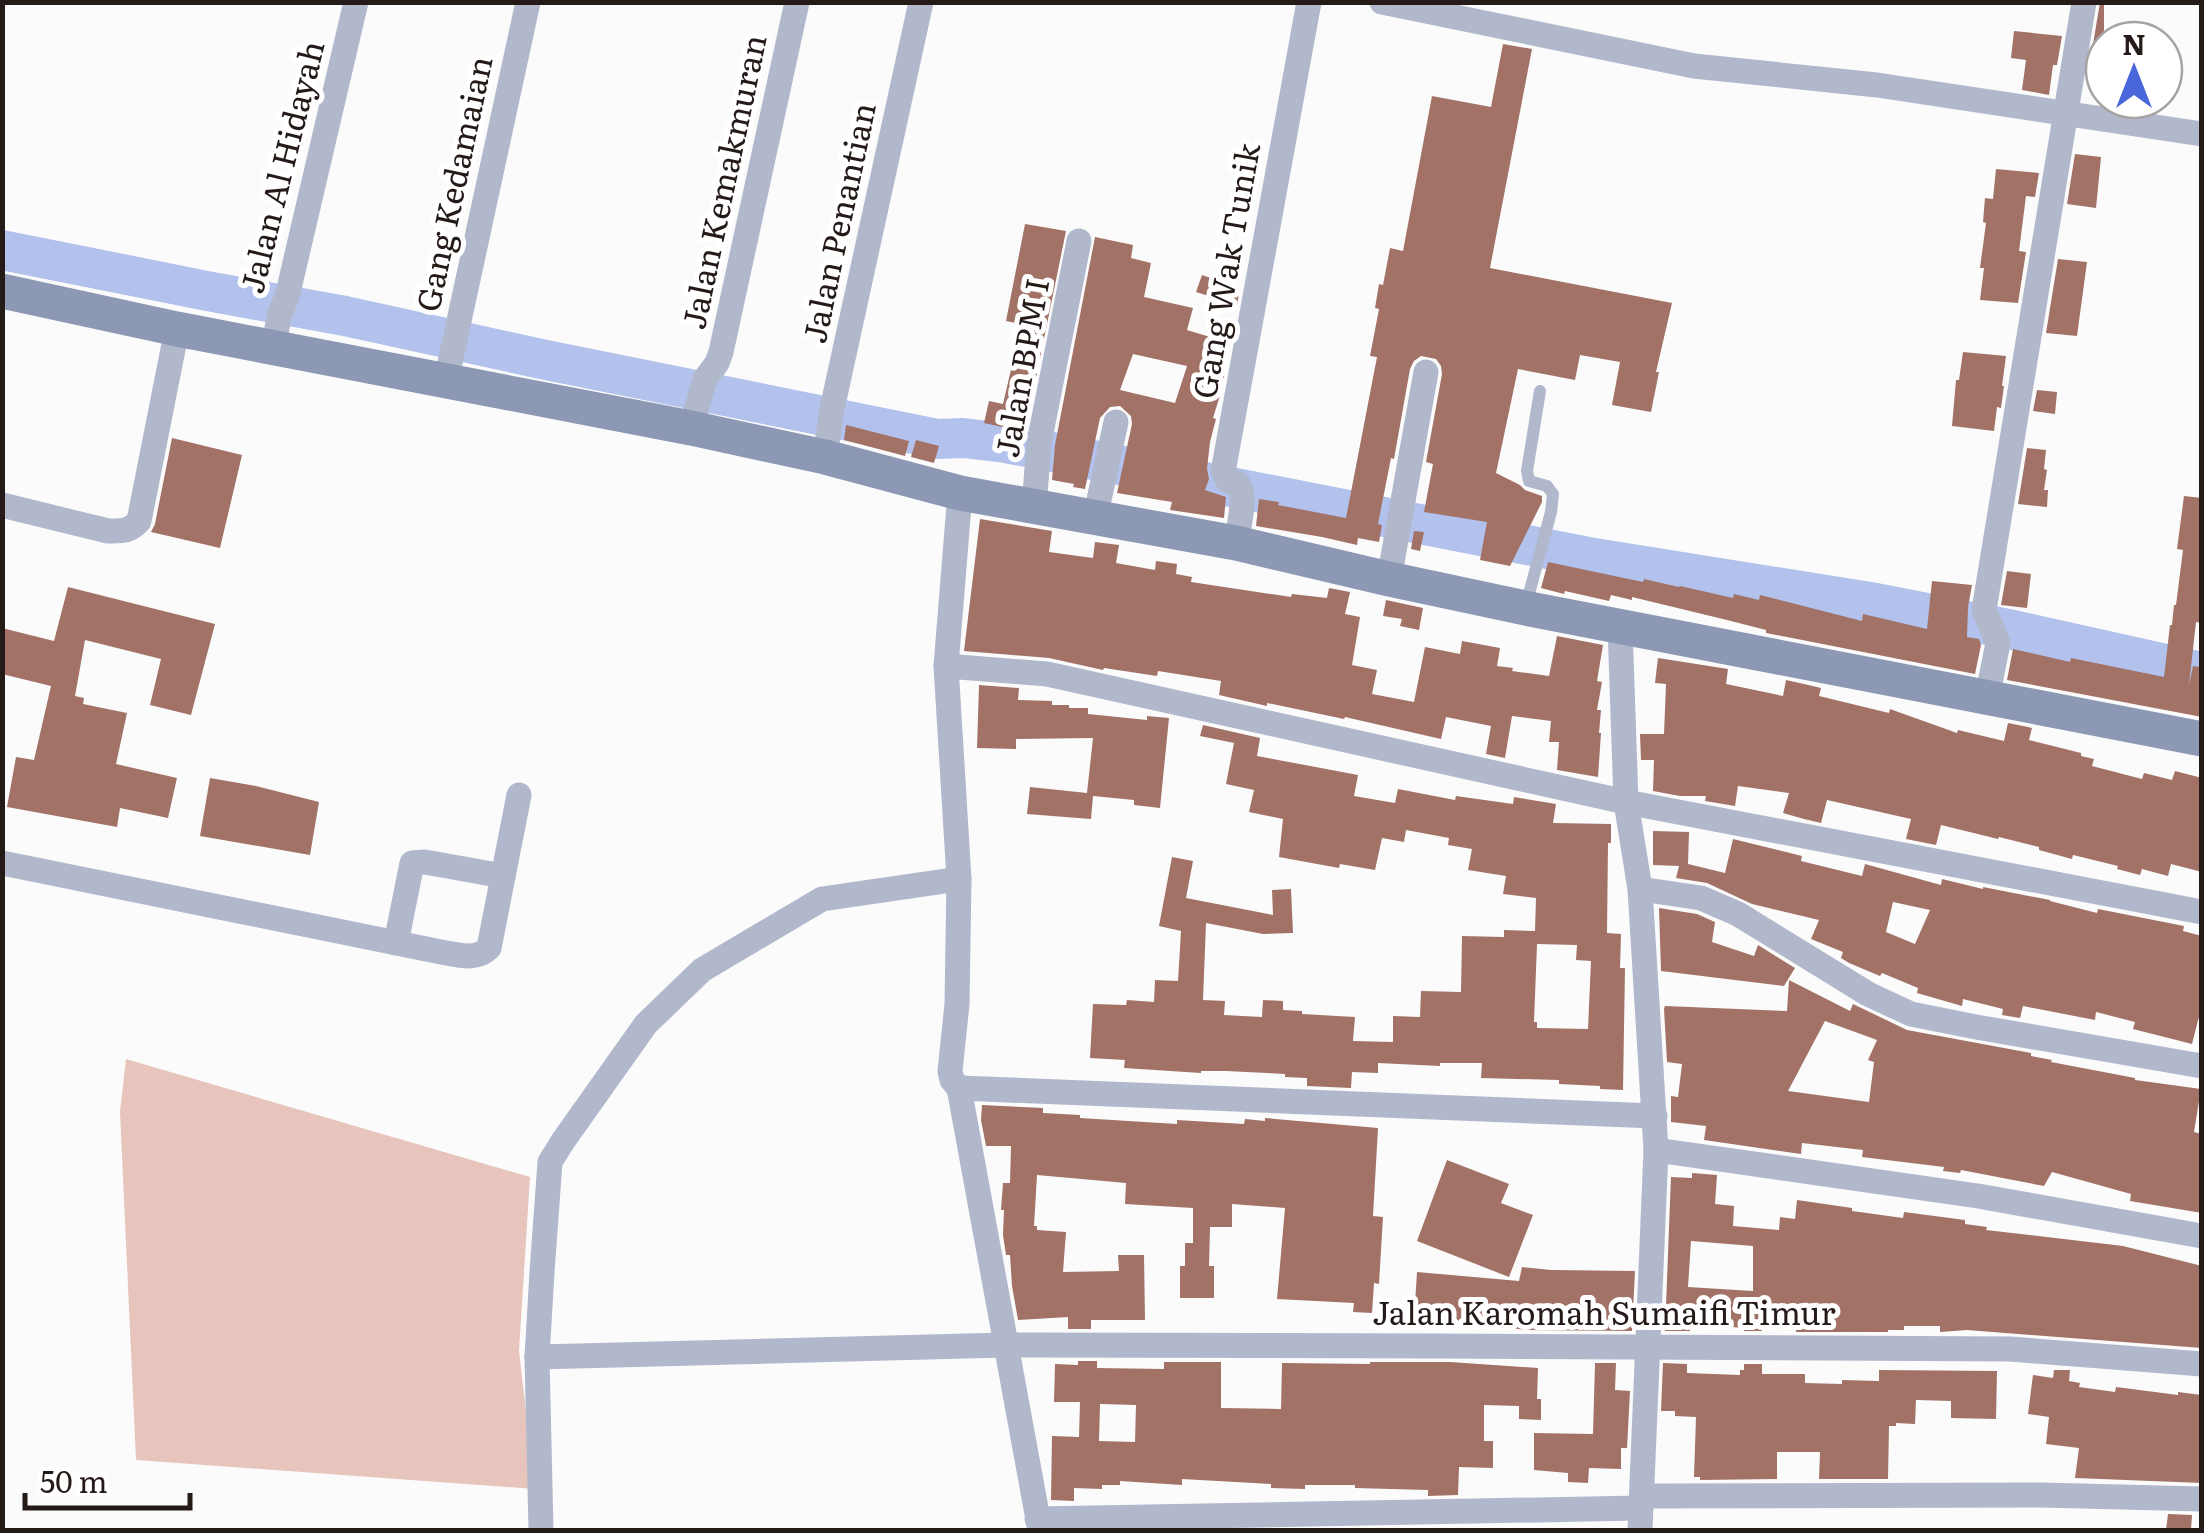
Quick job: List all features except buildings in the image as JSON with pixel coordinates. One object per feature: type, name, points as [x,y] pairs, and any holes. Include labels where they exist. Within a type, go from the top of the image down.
[{"type":"street","name":"Jalan Al Hidayah","points":[[280,319],[356,2]]},
{"type":"street","name":"Gang Kedamaian","points":[[452,352],[528,2]]},
{"type":"street","name":"Jalan Kemakmuran","points":[[698,402],[722,352],[797,2]]},
{"type":"street","name":"Jalan Penantian","points":[[829,430],[921,2]]},
{"type":"street","name":"Gang Wak Tunik","points":[[1236,543],[1241,494],[1237,483],[1228,481],[1224,472],[1310,2]]},
{"type":"street","points":[[1382,2],[1694,66],[2067,107],[2202,134]]},
{"type":"street","points":[[1988,698],[1993,632],[1984,610],[2084,2]]},
{"type":"street","name":"Jalan BPM I","points":[[1034,508],[1038,451],[1079,241]]},
{"type":"street","points":[[2,291],[174,341],[280,319],[698,402],[829,430],[960,493],[1236,543],[1525,608],[2202,740]]},
{"type":"street","points":[[2,505],[108,531],[132,529],[139,521],[174,341]]},
{"type":"street","points":[[1389,579],[1426,372]]},
{"type":"street","points":[[1095,518],[1116,422]]},
{"type":"street","points":[[960,493],[946,666],[959,879],[957,1004],[950,1071],[959,1088],[1038,1525],[1641,1512],[2041,1495],[2202,1499]]},
{"type":"street","points":[[1620,626],[1626,802],[1640,888],[1656,1150],[1641,1512]]},
{"type":"street","points":[[946,666],[1047,674],[1626,802],[2202,912]]},
{"type":"street","points":[[2,864],[396,943],[466,956],[482,955],[489,948],[519,795]]},
{"type":"street","points":[[396,943],[412,863],[503,876]]},
{"type":"street","points":[[541,1530],[537,1357],[550,1162],[646,1024],[702,970],[822,899],[959,879]]},
{"type":"street","points":[[1640,888],[1700,898],[1738,914],[1868,994],[1912,1014],[2202,1066]]},
{"type":"street","points":[[959,1088],[1655,1116]]},
{"type":"street","points":[[1656,1150],[1978,1196],[2202,1236]]},
{"type":"street","name":"Jalan Karomah Sumaifi Timur","points":[[537,1357],[1005,1345],[2010,1349],[2202,1364]]},
{"type":"lane","points":[[1525,608],[1553,494],[1547,486],[1530,481],[1526,471],[1540,391]]},
{"type":"shaded area","points":[[126,1059],[530,1177],[519,1351],[535,1489],[136,1460],[120,1112]]},
{"type":"waterway","points":[[2,250],[345,316],[938,439],[1006,443],[1588,557],[1870,602],[2202,672]]}]
